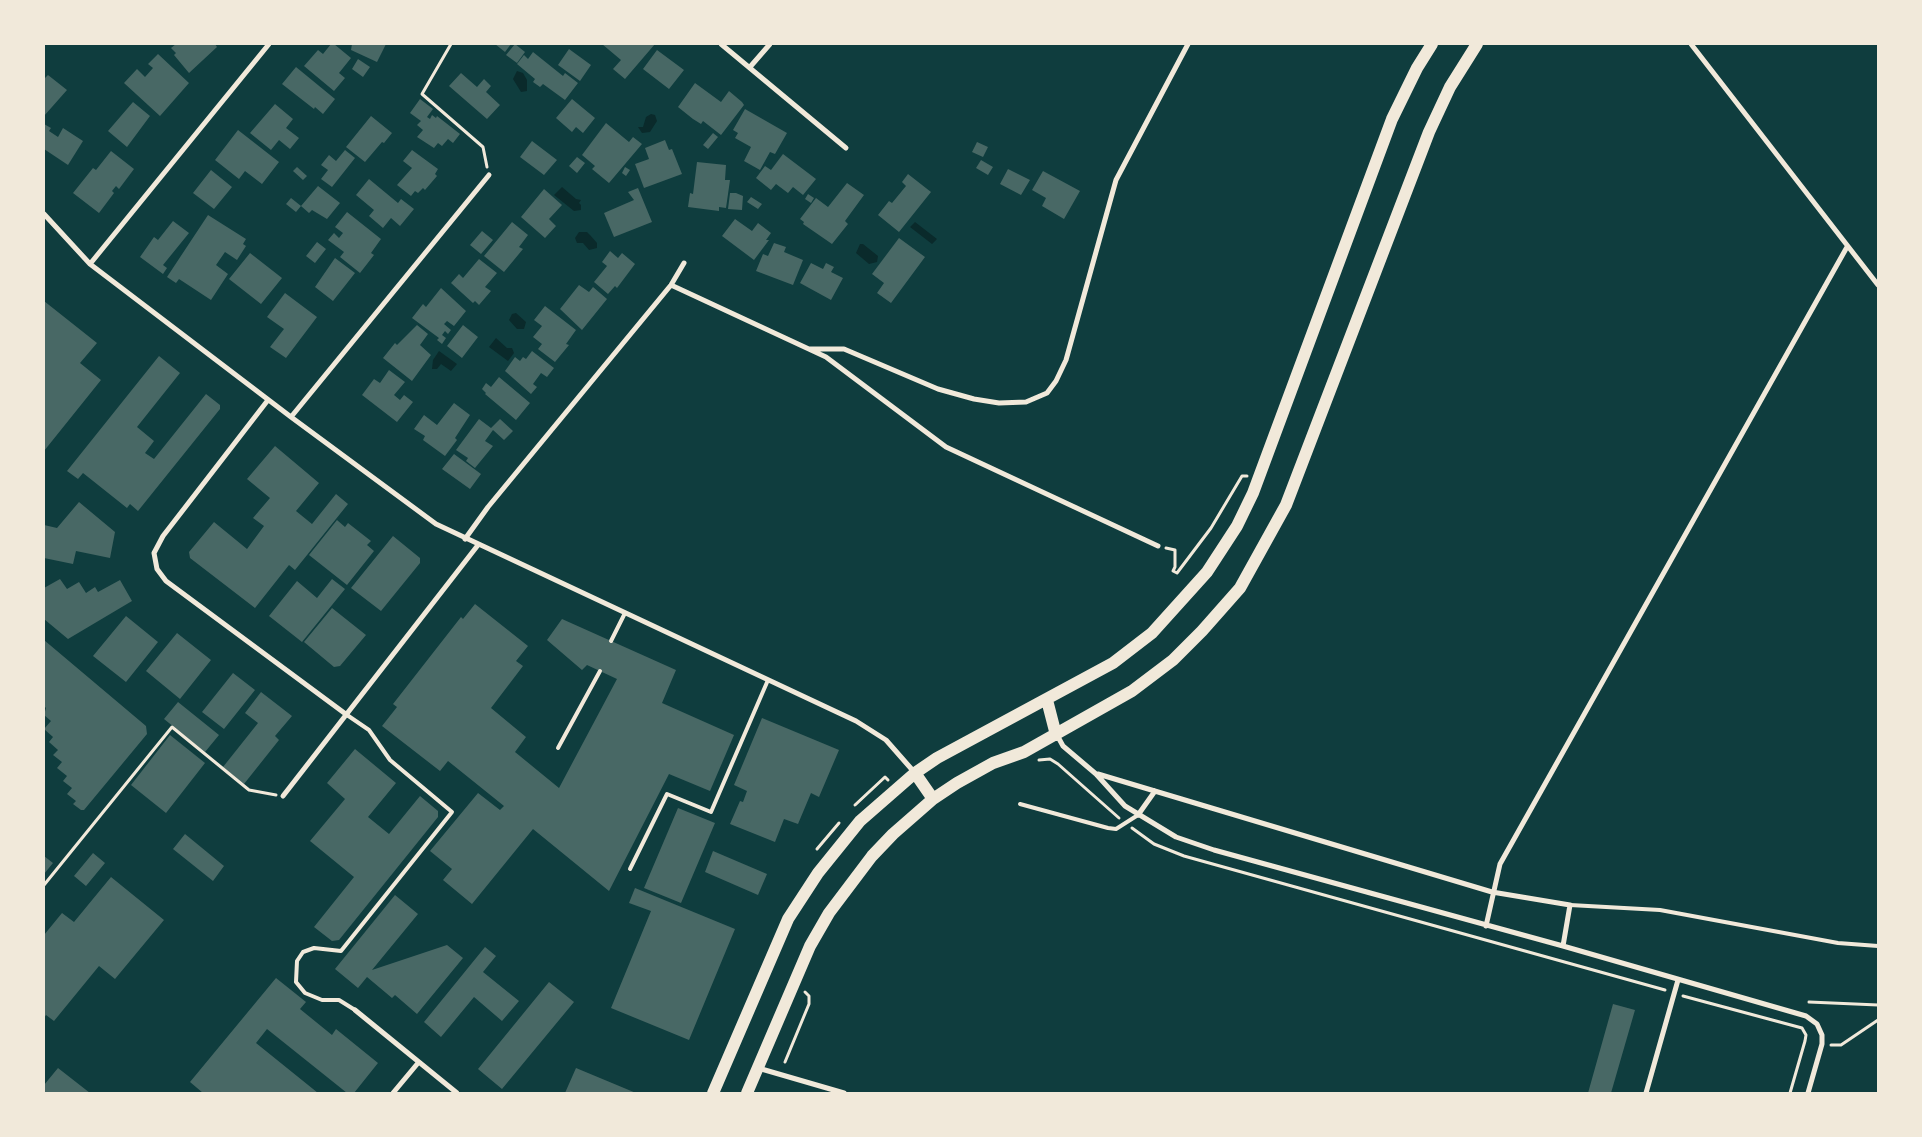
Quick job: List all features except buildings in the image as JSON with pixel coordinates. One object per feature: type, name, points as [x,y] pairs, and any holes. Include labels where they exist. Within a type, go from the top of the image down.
[{"type":"main road","points":[[714,1093],[766,968],[798,902],[838,846],[860,822],[915,773],[986,730],[1047,700],[1113,663],[1152,632],[1207,572],[1237,526],[1253,493],[1392,119],[1417,68],[1432,44]]},
{"type":"main road","points":[[747,1093],[810,946],[829,912],[872,856],[933,799],[993,763],[1024,752],[1132,691],[1173,660],[1240,588],[1286,505],[1429,132],[1450,87],[1477,44]]},
{"type":"main road","points":[[1047,700],[1056,735]]},
{"type":"main road","points":[[915,773],[933,799]]},
{"type":"street","points":[[90,264],[269,44]]},
{"type":"street","points":[[721,44],[846,148]]},
{"type":"street","points":[[750,67],[770,44]]},
{"type":"street","points":[[809,349],[844,349],[938,389],[974,399],[1000,403],[1026,402],[1047,393],[1056,382],[1066,360],[1116,180],[1188,44]]},
{"type":"street","points":[[1691,44],[1878,285]]},
{"type":"street","points":[[291,417],[489,175]]},
{"type":"street","points":[[44,214],[90,264],[268,400],[436,524],[873,730],[893,746],[915,773]]},
{"type":"street","points":[[1486,926],[1492,892],[1500,864],[1847,247]]},
{"type":"street","points":[[465,539],[488,507],[671,285],[684,263]]},
{"type":"street","points":[[671,285],[826,356],[946,447],[1158,546]]},
{"type":"street","points":[[268,400],[163,536],[154,552],[157,569],[166,581],[347,715]]},
{"type":"street","points":[[283,796],[478,545]]},
{"type":"street","points":[[1056,735],[1063,746],[1096,774],[1125,806],[1176,837],[1214,850],[1562,946],[1806,1016],[1817,1024],[1822,1035],[1822,1044],[1808,1093]]},
{"type":"street","points":[[1096,774],[1492,892],[1570,905],[1562,946]]},
{"type":"street","points":[[1138,815],[1155,791]]},
{"type":"street","points":[[1646,1093],[1678,980]]},
{"type":"street","points":[[355,1010],[457,1093]]},
{"type":"street","points":[[393,1093],[418,1063]]},
{"type":"street","points":[[757,1068],[844,1093]]},
{"type":"lane","points":[[610,641],[625,613]]},
{"type":"lane","points":[[558,748],[600,671]]},
{"type":"lane","points":[[630,869],[667,794],[711,812],[768,680]]},
{"type":"lane","points":[[347,715],[369,730],[390,760],[452,812],[342,951],[314,948],[303,952],[297,961],[296,982],[305,993],[322,1000],[339,1000],[355,1010]]},
{"type":"lane","points":[[1020,804],[1116,829],[1138,815]]},
{"type":"lane","points":[[1570,905],[1660,910],[1838,943],[1878,946]]},
{"type":"path","points":[[452,44],[422,94],[483,146],[489,175]]},
{"type":"path","points":[[1158,546],[1175,550],[1175,567],[1173,571],[1178,573],[1211,528],[1242,476],[1250,476]]},
{"type":"path","points":[[44,885],[172,727],[249,790],[283,796]]},
{"type":"path","points":[[1031,763],[1040,759],[1050,759],[1125,823],[1154,844],[1184,856],[1674,994],[1802,1028],[1806,1035],[1805,1041],[1790,1093]]},
{"type":"path","points":[[785,1062],[809,1004],[809,996],[804,992]]},
{"type":"path","points":[[1809,1002],[1878,1005]]},
{"type":"path","points":[[1822,1044],[1841,1045],[1878,1020]]},
{"type":"water","points":[[517,71],[523,73],[527,80],[527,91],[521,92],[513,79]]},
{"type":"water","points":[[651,114],[655,115],[657,121],[650,132],[642,133],[638,127],[643,127],[646,117]]},
{"type":"water","points":[[562,187],[576,199],[581,200],[579,203],[581,210],[574,211],[554,195]]},
{"type":"water","points":[[915,222],[937,239],[932,244],[910,227]]},
{"type":"water","points":[[579,232],[587,232],[597,243],[597,248],[589,250],[583,243],[577,243],[575,238]]},
{"type":"water","points":[[860,244],[863,244],[878,256],[877,262],[869,264],[856,253]]},
{"type":"water","points":[[516,313],[526,322],[524,329],[517,329],[509,320],[512,314]]},
{"type":"water","points":[[496,338],[507,348],[512,348],[514,353],[508,361],[489,347]]},
{"type":"water","points":[[439,351],[457,364],[451,371],[441,364],[437,369],[432,369],[433,360]]}]
